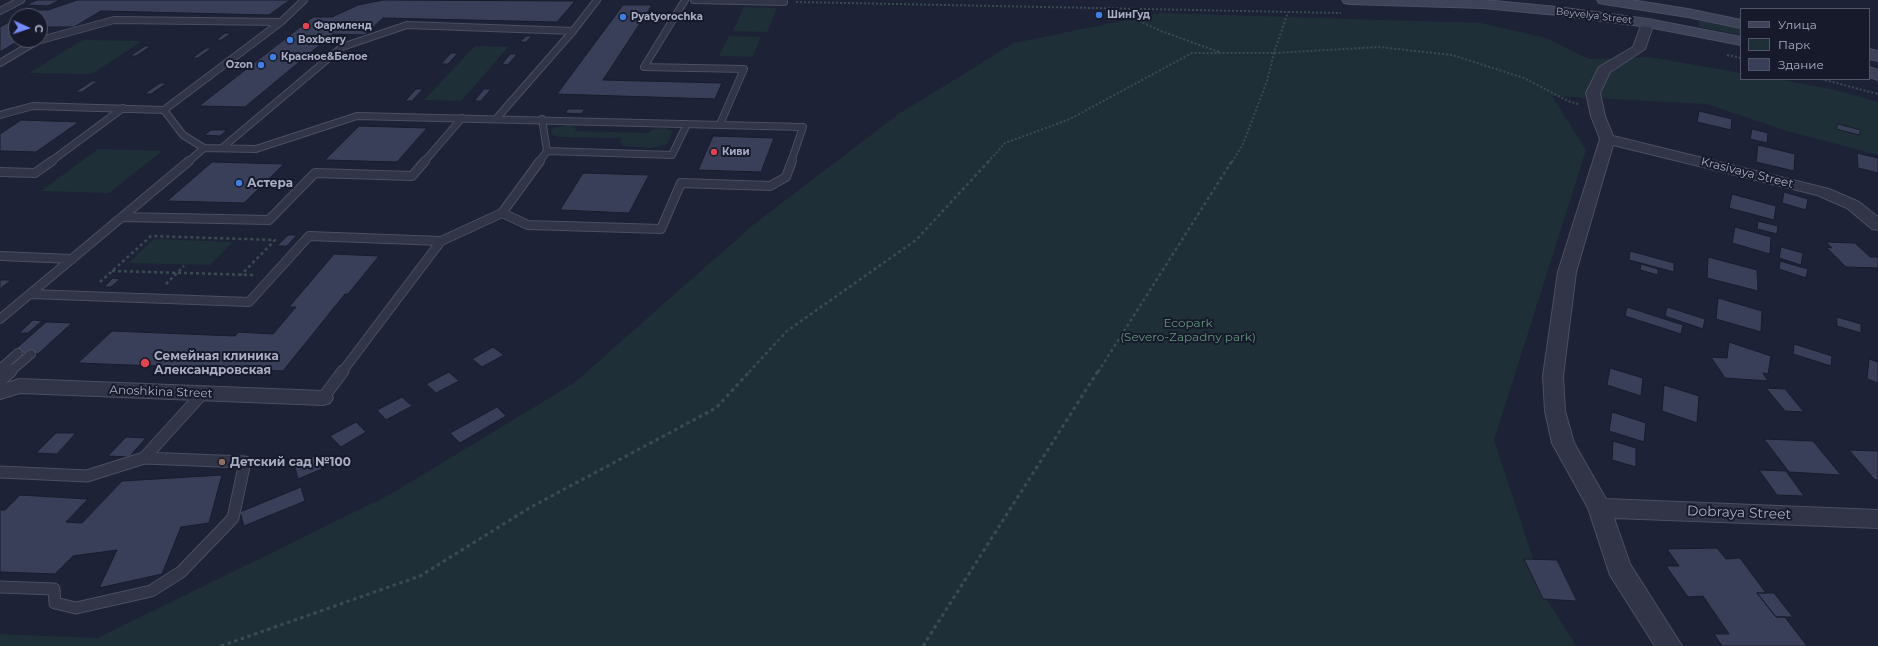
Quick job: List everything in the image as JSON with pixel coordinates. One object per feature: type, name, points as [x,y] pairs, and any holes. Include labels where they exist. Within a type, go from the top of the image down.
[{"type":"main road","name":"Beyvelya Street","points":[[1349,0],[1483,4],[1588,14],[1650,10],[1740,41]]},
{"type":"main road","name":"Beyvelya Street","points":[[1604,0],[1650,10],[1740,24]]},
{"type":"street","points":[[1650,10],[1639,49],[1604,70],[1593,93],[1596,108],[1607,139],[1567,272],[1553,376],[1555,411],[1563,443],[1599,508],[1619,568],[1669,646]]},
{"type":"street","name":"Krasivaya Street","points":[[1607,139],[1823,192],[1853,205],[1878,225]]},
{"type":"street","name":"Anoshkina Street","points":[[0,392],[19,386],[323,398]]},
{"type":"street","name":"Dobraya Street","points":[[1599,508],[1878,519]]},
{"type":"lane","points":[[0,11],[21,0]]},
{"type":"lane","points":[[0,115],[33,106],[164,110],[281,22],[304,0]]},
{"type":"lane","points":[[496,119],[573,31],[597,0]]},
{"type":"lane","points":[[685,0],[644,67],[744,69],[720,124]]},
{"type":"lane","points":[[694,0],[784,2]]},
{"type":"lane","points":[[0,63],[37,41],[114,20],[281,22]]},
{"type":"lane","points":[[222,148],[342,47],[407,25],[573,31]]},
{"type":"lane","points":[[0,172],[35,173],[123,108]]},
{"type":"lane","points":[[164,110],[183,135],[204,148],[256,149],[357,116],[803,127],[786,177],[770,186],[681,183],[661,229],[528,225],[502,213]]},
{"type":"lane","points":[[122,216],[269,220],[314,173],[412,176],[462,118]]},
{"type":"lane","points":[[30,294],[249,302],[309,236],[441,241],[502,213],[547,151],[542,120]]},
{"type":"lane","points":[[547,151],[672,155],[687,124]]},
{"type":"lane","points":[[0,319],[204,148]]},
{"type":"lane","points":[[323,398],[441,241]]},
{"type":"lane","points":[[0,256],[72,259]]},
{"type":"lane","points":[[0,369],[18,353]]},
{"type":"lane","points":[[0,381],[31,354]]},
{"type":"lane","points":[[144,458],[202,394]]},
{"type":"lane","points":[[0,472],[87,476],[144,458],[245,462],[233,518],[181,572],[151,591],[76,608],[55,603],[54,589],[0,587]]},
{"type":"path","points":[[842,4],[843,0]]},
{"type":"path","points":[[784,2],[1344,14]]},
{"type":"path","points":[[1115,10],[1161,31],[1222,53]]},
{"type":"path","points":[[923,646],[1243,144],[1267,82],[1274,53],[1288,12]]},
{"type":"path","points":[[221,646],[420,576],[531,507],[716,408],[787,331],[916,240],[1005,143],[1070,119],[1192,54],[1274,53],[1379,47],[1452,55],[1524,78],[1568,101],[1596,108]]},
{"type":"path","points":[[1726,54],[1740,58]]},
{"type":"path","points":[[1825,80],[1878,94]]},
{"type":"path","points":[[85,296],[151,236],[275,240],[240,275]]},
{"type":"path","points":[[151,298],[184,266]]},
{"type":"path","points":[[112,271],[273,276]]},
{"type":"green space","points":[[744,7],[777,8],[767,32],[733,31]]},
{"type":"green space","name":"Ecopark (Severo-Zapadny park)","points":[[1160,13],[1481,23],[1546,38],[1589,59],[1650,57],[1740,73],[1740,80],[1781,80],[1836,90],[1878,102],[1878,155],[1787,131],[1707,104],[1552,96],[1586,150],[1494,440],[1546,598],[1576,646],[0,646],[0,634],[98,638],[391,494],[574,383],[753,225],[897,115],[1014,43]]},
{"type":"green space","points":[[1699,19],[1740,28],[1740,35],[1699,27]]},
{"type":"green space","points":[[729,36],[761,37],[752,57],[719,56]]},
{"type":"green space","points":[[83,40],[142,41],[92,74],[29,73]]},
{"type":"green space","points":[[475,46],[508,47],[461,101],[424,100]]},
{"type":"green space","points":[[569,125],[576,128],[575,131],[648,133],[653,129],[664,128],[672,131],[672,133],[667,144],[651,148],[623,146],[620,142],[622,138],[559,137],[551,134],[553,128]]},
{"type":"green space","points":[[98,149],[162,151],[109,193],[41,191]]},
{"type":"green space","points":[[154,239],[233,242],[210,265],[128,263]]},
{"type":"building","points":[[37,0],[60,0],[48,6],[26,5]]},
{"type":"building","points":[[77,0],[290,0],[269,15],[101,11],[74,27],[48,27],[48,10]]},
{"type":"building","points":[[383,0],[575,1],[557,22],[383,18],[365,35],[333,34],[245,107],[199,106],[313,17],[332,17],[358,5]]},
{"type":"building","points":[[623,5],[652,5],[603,80],[722,83],[715,99],[557,94]]},
{"type":"building","name":"ШинГуд","points":[[1095,11],[1102,11],[1103,19],[1096,18]]},
{"type":"building","points":[[8,22],[8,47],[0,52],[0,27]]},
{"type":"building","points":[[225,33],[231,33],[222,40],[216,40]]},
{"type":"building","points":[[526,36],[532,36],[526,42],[520,42]]},
{"type":"building","points":[[145,46],[151,46],[136,56],[130,56]]},
{"type":"building","points":[[206,48],[212,48],[198,58],[192,58]]},
{"type":"building","points":[[451,53],[458,53],[448,64],[441,64]]},
{"type":"building","points":[[510,54],[517,54],[508,65],[502,64]]},
{"type":"building","points":[[92,81],[98,81],[82,92],[75,92]]},
{"type":"building","points":[[160,83],[167,83],[151,94],[144,94]]},
{"type":"building","points":[[416,89],[423,89],[412,101],[405,101]]},
{"type":"building","points":[[484,89],[491,89],[481,101],[474,101]]},
{"type":"building","points":[[568,109],[585,109],[581,114],[565,113]]},
{"type":"building","points":[[1699,111],[1732,119],[1731,130],[1697,122]]},
{"type":"building","points":[[21,120],[79,122],[36,152],[0,151],[0,134]]},
{"type":"building","points":[[1838,124],[1861,130],[1859,135],[1836,129]]},
{"type":"building","points":[[359,126],[427,128],[397,162],[325,160]]},
{"type":"building","points":[[1752,129],[1768,133],[1767,143],[1750,139]]},
{"type":"building","points":[[211,130],[227,130],[220,136],[204,135]]},
{"type":"building","points":[[713,136],[774,138],[761,172],[698,170]]},
{"type":"building","points":[[1758,145],[1795,154],[1794,171],[1756,162]]},
{"type":"building","points":[[1857,153],[1878,158],[1878,173],[1858,168]]},
{"type":"building","points":[[212,162],[284,164],[244,203],[167,201]]},
{"type":"building","points":[[583,173],[649,175],[629,213],[560,210]]},
{"type":"building","points":[[1784,192],[1808,199],[1806,210],[1782,203]]},
{"type":"building","points":[[1732,194],[1776,206],[1774,220],[1729,208]]},
{"type":"building","points":[[1758,221],[1778,226],[1777,234],[1757,229]]},
{"type":"building","points":[[1735,227],[1771,237],[1770,254],[1732,243]]},
{"type":"building","points":[[288,235],[297,235],[287,246],[277,246]]},
{"type":"building","points":[[1826,242],[1855,243],[1870,257],[1878,257],[1878,268],[1846,267],[1826,247],[1832,248]]},
{"type":"building","points":[[1781,247],[1803,253],[1801,265],[1779,258]]},
{"type":"building","points":[[1630,251],[1674,263],[1674,272],[1629,260]]},
{"type":"building","points":[[334,254],[379,256],[348,294],[345,294],[283,371],[78,363],[112,331],[235,336],[238,332],[273,334],[296,307],[289,307]]},
{"type":"building","points":[[1708,257],[1757,270],[1758,291],[1707,278]]},
{"type":"building","points":[[1780,261],[1808,269],[1806,278],[1779,269]]},
{"type":"building","points":[[1641,264],[1658,269],[1658,275],[1640,270]]},
{"type":"building","points":[[113,278],[120,279],[111,287],[104,287]]},
{"type":"building","points":[[0,280],[11,280],[0,289]]},
{"type":"building","points":[[1718,298],[1762,311],[1761,332],[1716,319]]},
{"type":"building","points":[[1627,307],[1683,325],[1681,334],[1625,316]]},
{"type":"building","points":[[1667,307],[1705,319],[1703,329],[1665,316]]},
{"type":"building","points":[[1837,317],[1861,324],[1861,333],[1837,326]]},
{"type":"building","points":[[33,320],[42,321],[28,333],[19,333]]},
{"type":"building","points":[[46,322],[72,323],[38,354],[11,353]]},
{"type":"building","points":[[1729,342],[1771,356],[1768,374],[1763,373],[1768,381],[1725,378],[1711,357],[1727,358]]},
{"type":"building","points":[[1794,344],[1832,356],[1831,366],[1793,354]]},
{"type":"building","points":[[493,347],[504,355],[482,367],[472,359]]},
{"type":"building","points":[[1869,359],[1878,362],[1878,383],[1867,379]]},
{"type":"building","points":[[1610,368],[1643,378],[1641,396],[1607,385]]},
{"type":"building","points":[[449,372],[459,381],[436,393],[426,384]]},
{"type":"building","points":[[1664,385],[1699,396],[1697,423],[1662,411]]},
{"type":"building","points":[[1766,388],[1785,389],[1804,412],[1785,411]]},
{"type":"building","points":[[402,397],[412,406],[386,420],[377,410]]},
{"type":"building","points":[[497,407],[506,416],[460,443],[450,433]]},
{"type":"building","points":[[1612,412],[1646,423],[1644,442],[1609,431]]},
{"type":"building","points":[[356,422],[366,432],[341,447],[330,436]]},
{"type":"building","points":[[56,433],[76,433],[57,454],[36,453]]},
{"type":"building","points":[[126,437],[146,438],[129,457],[108,456]]},
{"type":"building","points":[[1764,439],[1813,441],[1841,475],[1789,472]]},
{"type":"building","points":[[1613,441],[1636,448],[1636,467],[1612,460]]},
{"type":"building","points":[[1849,450],[1878,451],[1878,480],[1875,480]]},
{"type":"building","points":[[317,455],[322,469],[298,479],[294,464]]},
{"type":"building","points":[[1759,470],[1786,471],[1804,496],[1777,495]]},
{"type":"building","points":[[222,475],[209,523],[181,527],[162,574],[99,588],[117,550],[73,556],[55,574],[0,572],[0,510],[5,510],[20,495],[88,499],[66,522],[82,523],[122,481]]},
{"type":"building","points":[[301,487],[305,501],[244,526],[240,512]]},
{"type":"building","points":[[1717,548],[1726,559],[1740,558],[1766,593],[1757,593],[1776,617],[1785,617],[1807,646],[1722,646],[1714,634],[1729,634],[1703,596],[1688,597],[1666,566],[1679,566],[1667,549]]},
{"type":"building","points":[[1524,559],[1557,560],[1577,601],[1543,599]]},
{"type":"building","points":[[1757,593],[1774,593],[1793,617],[1776,617]]},
{"type":"place","name":"ШинГуд","points":[[1099,15]]},
{"type":"place","name":"Pyatyorochka","points":[[623,17]]},
{"type":"place","name":"Фармленд","points":[[306,26]]},
{"type":"place","name":"Boxberry","points":[[290,40]]},
{"type":"place","name":"Красное&Белое","points":[[273,57]]},
{"type":"place","name":"Ozon","points":[[261,65]]},
{"type":"place","name":"Киви","points":[[714,152]]},
{"type":"place","name":"Астера","points":[[239,183]]},
{"type":"place","name":"Семейная клиника Александровская","points":[[145,363]]},
{"type":"place","name":"Детский сад №100","points":[[222,462]]}]
